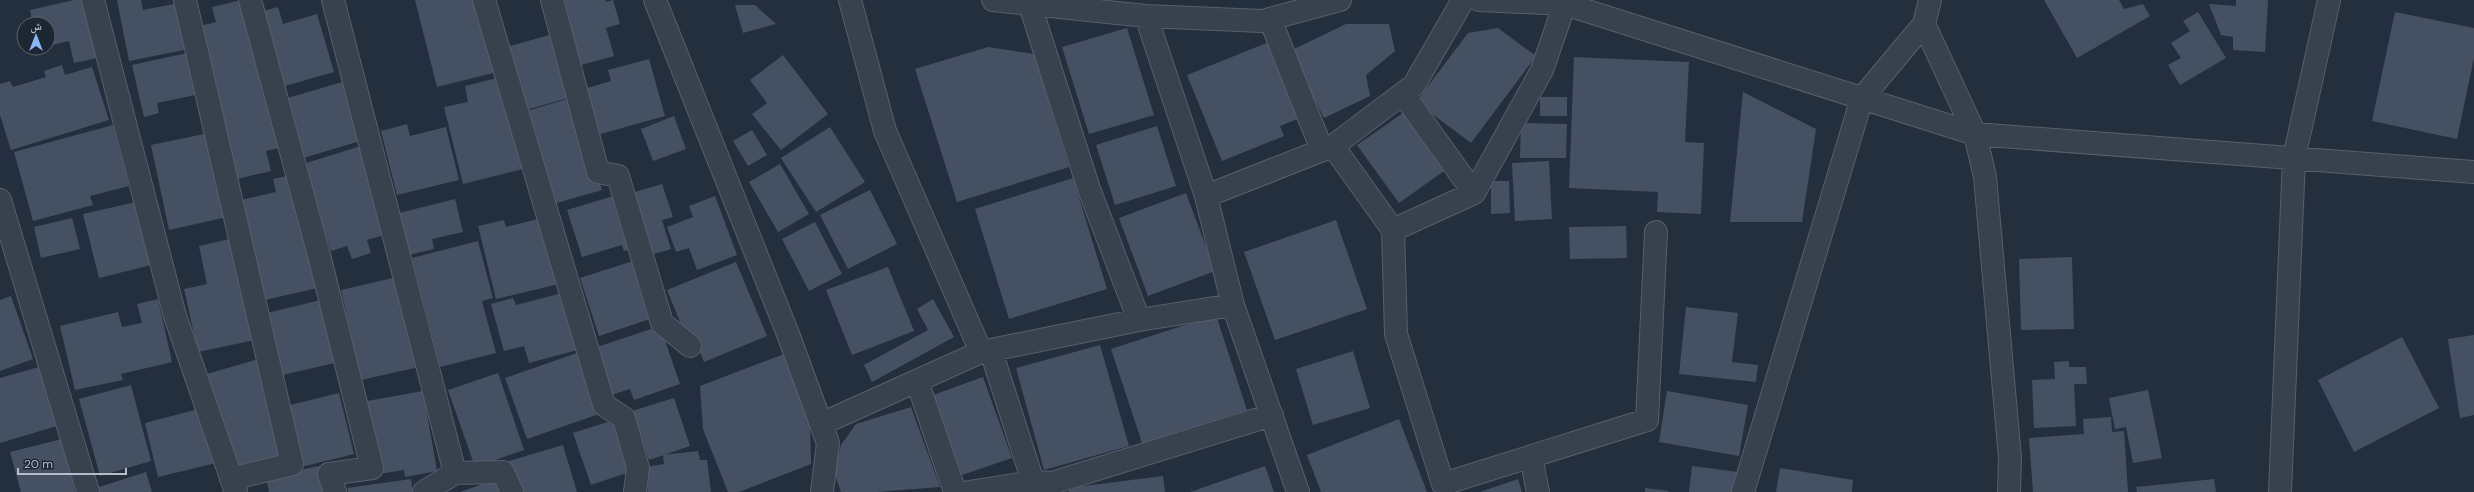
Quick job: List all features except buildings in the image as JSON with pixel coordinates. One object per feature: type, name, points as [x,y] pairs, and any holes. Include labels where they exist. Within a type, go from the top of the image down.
[{"type":"street","points":[[93,0],[175,316],[234,485],[292,464],[185,0]]},
{"type":"street","points":[[250,0],[320,259],[372,468],[330,474],[335,492]]},
{"type":"street","points":[[333,0],[455,473]]},
{"type":"street","points":[[484,0],[604,405],[624,418],[638,468],[635,492]]},
{"type":"street","points":[[552,0],[598,172],[618,176],[662,322],[690,346]]},
{"type":"street","points":[[655,0],[828,444],[822,492]]},
{"type":"street","points":[[850,0],[885,131],[1046,486]]},
{"type":"street","points":[[993,0],[1146,16],[1262,21],[1340,0]]},
{"type":"street","points":[[1206,196],[1328,148],[1403,94],[1414,85],[1463,0]]},
{"type":"street","points":[[1479,0],[1565,2],[1975,134],[2474,172]]},
{"type":"street","points":[[1743,492],[1862,98],[1924,24],[1930,0]]},
{"type":"street","points":[[2280,492],[2294,158],[2330,0]]},
{"type":"street","points":[[1393,230],[1474,193],[1542,70],[1565,2]]},
{"type":"street","points":[[1030,5],[1089,188],[1139,320]]},
{"type":"street","points":[[1146,16],[1206,196],[1233,305],[1298,492]]},
{"type":"street","points":[[1270,19],[1328,148],[1393,230],[1396,334],[1443,485],[1647,420],[1656,232]]},
{"type":"street","points":[[1924,24],[1975,134],[1985,177],[2010,458],[2009,492]]},
{"type":"street","points":[[1403,94],[1474,193]]},
{"type":"street","points":[[0,200],[88,492]]},
{"type":"street","points":[[821,424],[986,351],[1139,320],[1233,305]]},
{"type":"street","points":[[917,381],[955,492]]},
{"type":"street","points":[[969,492],[1046,486],[1272,416]]},
{"type":"street","points":[[1531,457],[1538,492]]},
{"type":"street","points":[[424,492],[455,473],[503,472],[512,492]]}]
